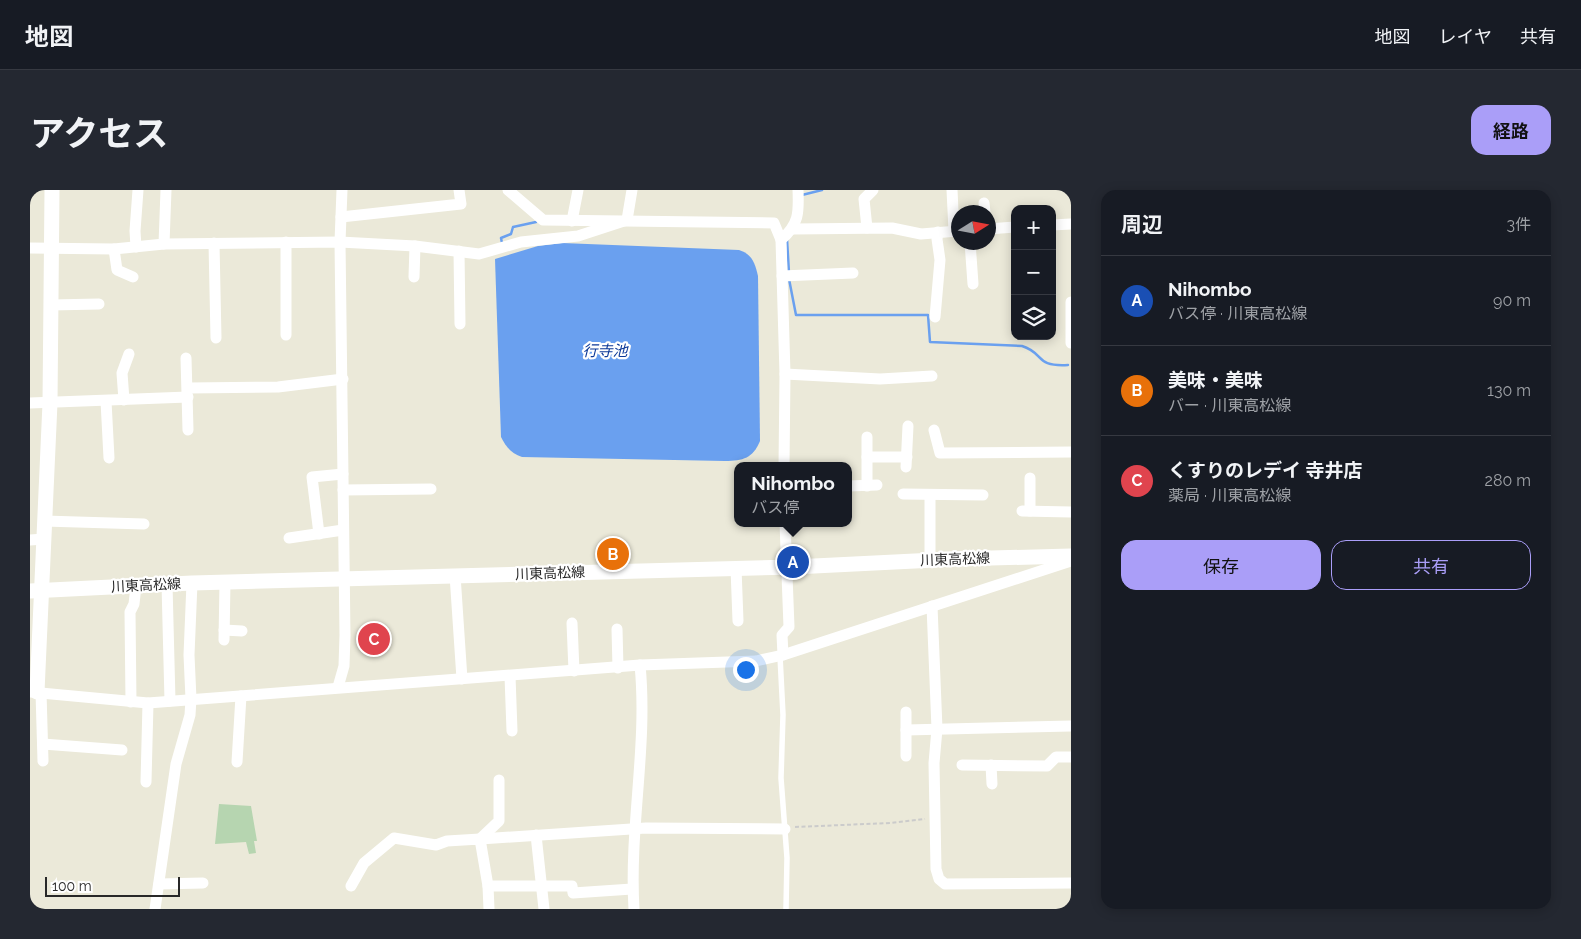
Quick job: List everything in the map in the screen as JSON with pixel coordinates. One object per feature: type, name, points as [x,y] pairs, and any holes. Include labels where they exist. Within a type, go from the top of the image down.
[{"type":"main road","points":[[36,692],[37,540],[44,522],[50,403],[52,190]]},
{"type":"main road","name":"川東高松線","points":[[36,590],[344,578],[787,567],[1071,556]]},
{"type":"street","points":[[136,247],[135,231],[138,190]]},
{"type":"street","points":[[164,244],[166,190]]},
{"type":"street","points":[[338,687],[345,651],[340,242],[342,190]]},
{"type":"street","points":[[341,217],[461,204],[459,190]]},
{"type":"street","points":[[508,190],[543,220],[774,223],[786,235]]},
{"type":"street","points":[[572,221],[578,190]]},
{"type":"street","points":[[627,220],[632,190]]},
{"type":"street","points":[[784,462],[786,235],[799,213],[798,190]]},
{"type":"street","points":[[866,228],[864,200],[873,190]]},
{"type":"street","points":[[952,190],[953,205]]},
{"type":"street","points":[[30,248],[114,249],[164,244],[340,242],[415,246],[479,254],[521,242],[578,236],[627,220]]},
{"type":"street","points":[[1056,225],[1071,224]]},
{"type":"street","points":[[996,228],[1011,227]]},
{"type":"street","points":[[786,235],[866,228],[892,228],[921,234],[951,231]]},
{"type":"street","points":[[935,316],[940,260],[938,232]]},
{"type":"street","points":[[286,242],[286,335]]},
{"type":"street","points":[[214,243],[216,338]]},
{"type":"street","points":[[414,277],[415,246]]},
{"type":"street","points":[[114,249],[117,270],[132,277]]},
{"type":"street","points":[[971,250],[973,284]]},
{"type":"street","points":[[459,251],[460,324]]},
{"type":"street","points":[[787,276],[853,273]]},
{"type":"street","points":[[1071,302],[1071,343]]},
{"type":"street","points":[[52,305],[99,304]]},
{"type":"street","points":[[124,400],[122,373],[129,354]]},
{"type":"street","points":[[186,358],[188,430]]},
{"type":"street","points":[[786,374],[880,379],[932,376]]},
{"type":"street","points":[[30,403],[124,400],[188,393],[278,387],[343,379]]},
{"type":"street","points":[[106,401],[109,458]]},
{"type":"street","points":[[867,457],[907,462],[908,426]]},
{"type":"street","points":[[934,430],[940,453],[1071,452]]},
{"type":"street","points":[[852,486],[872,486],[867,457],[867,437]]},
{"type":"street","points":[[319,534],[312,476],[343,474]]},
{"type":"street","points":[[1030,478],[1026,511],[1071,512]]},
{"type":"street","points":[[343,490],[431,489]]},
{"type":"street","points":[[903,494],[984,495]]},
{"type":"street","points":[[930,495],[930,560]]},
{"type":"street","points":[[44,522],[144,524]]},
{"type":"street","points":[[782,655],[782,635],[789,627],[785,527]]},
{"type":"street","points":[[289,538],[344,530]]},
{"type":"street","points":[[43,761],[43,744],[36,692],[148,703],[640,665],[756,661],[782,655],[1071,561]]},
{"type":"street","points":[[736,568],[738,621]]},
{"type":"street","points":[[455,575],[462,679]]},
{"type":"street","points":[[225,582],[224,635],[242,631]]},
{"type":"street","points":[[155,909],[176,764],[192,700],[189,655],[192,583]]},
{"type":"street","points":[[168,584],[170,701]]},
{"type":"street","points":[[131,702],[130,612],[134,604],[136,586]]},
{"type":"street","points":[[932,606],[937,729],[934,763],[936,869],[939,879],[945,884],[1071,883]]},
{"type":"street","points":[[572,623],[574,671]]},
{"type":"street","points":[[617,629],[618,668]]},
{"type":"street","points":[[634,909],[632,889],[633,829],[644,701],[640,665]]},
{"type":"street","points":[[510,676],[512,731]]},
{"type":"street","points":[[237,762],[241,696]]},
{"type":"street","points":[[146,782],[148,703]]},
{"type":"street","points":[[906,712],[906,756]]},
{"type":"street","points":[[906,730],[1071,726]]},
{"type":"street","points":[[43,744],[122,750]]},
{"type":"street","points":[[962,765],[1048,766],[1056,757],[1071,757]]},
{"type":"street","points":[[992,765],[992,784]]},
{"type":"street","points":[[480,839],[499,821],[500,780]]},
{"type":"street","points":[[351,886],[364,863],[394,838],[436,845],[447,841],[633,829],[785,829]]},
{"type":"street","points":[[536,835],[544,909]]},
{"type":"street","points":[[480,839],[488,886],[489,909]]},
{"type":"street","points":[[159,884],[203,884]]},
{"type":"street","points":[[488,886],[572,886],[573,893],[632,889]]},
{"type":"lane","points":[[782,655],[781,778],[785,829],[786,909]]},
{"type":"path","points":[[785,829],[799,826],[890,823],[935,818]]},
{"type":"green space","points":[[219,804],[251,806],[257,841],[254,841],[256,853],[249,854],[246,842],[215,844]]},
{"type":"water","name":"行寺池","points":[[562,243],[739,250],[750,257],[758,276],[760,441],[751,455],[742,459],[725,461],[522,457],[507,447],[501,437],[495,259],[538,246]]},
{"type":"waterway","points":[[802,195],[822,190]]},
{"type":"waterway","points":[[502,243],[501,238],[511,234],[513,227],[536,222]]},
{"type":"waterway","points":[[787,239],[789,273]]},
{"type":"waterway","points":[[789,279],[796,315],[928,315],[930,342],[1022,346],[1034,352],[1045,362],[1068,365]]},
{"type":"place","name":"美味・美味","points":[[613,554]]},
{"type":"place","name":"Nihombo","points":[[793,562]]},
{"type":"place","name":"くすりのレデイ 寺井店","points":[[374,639]]}]
